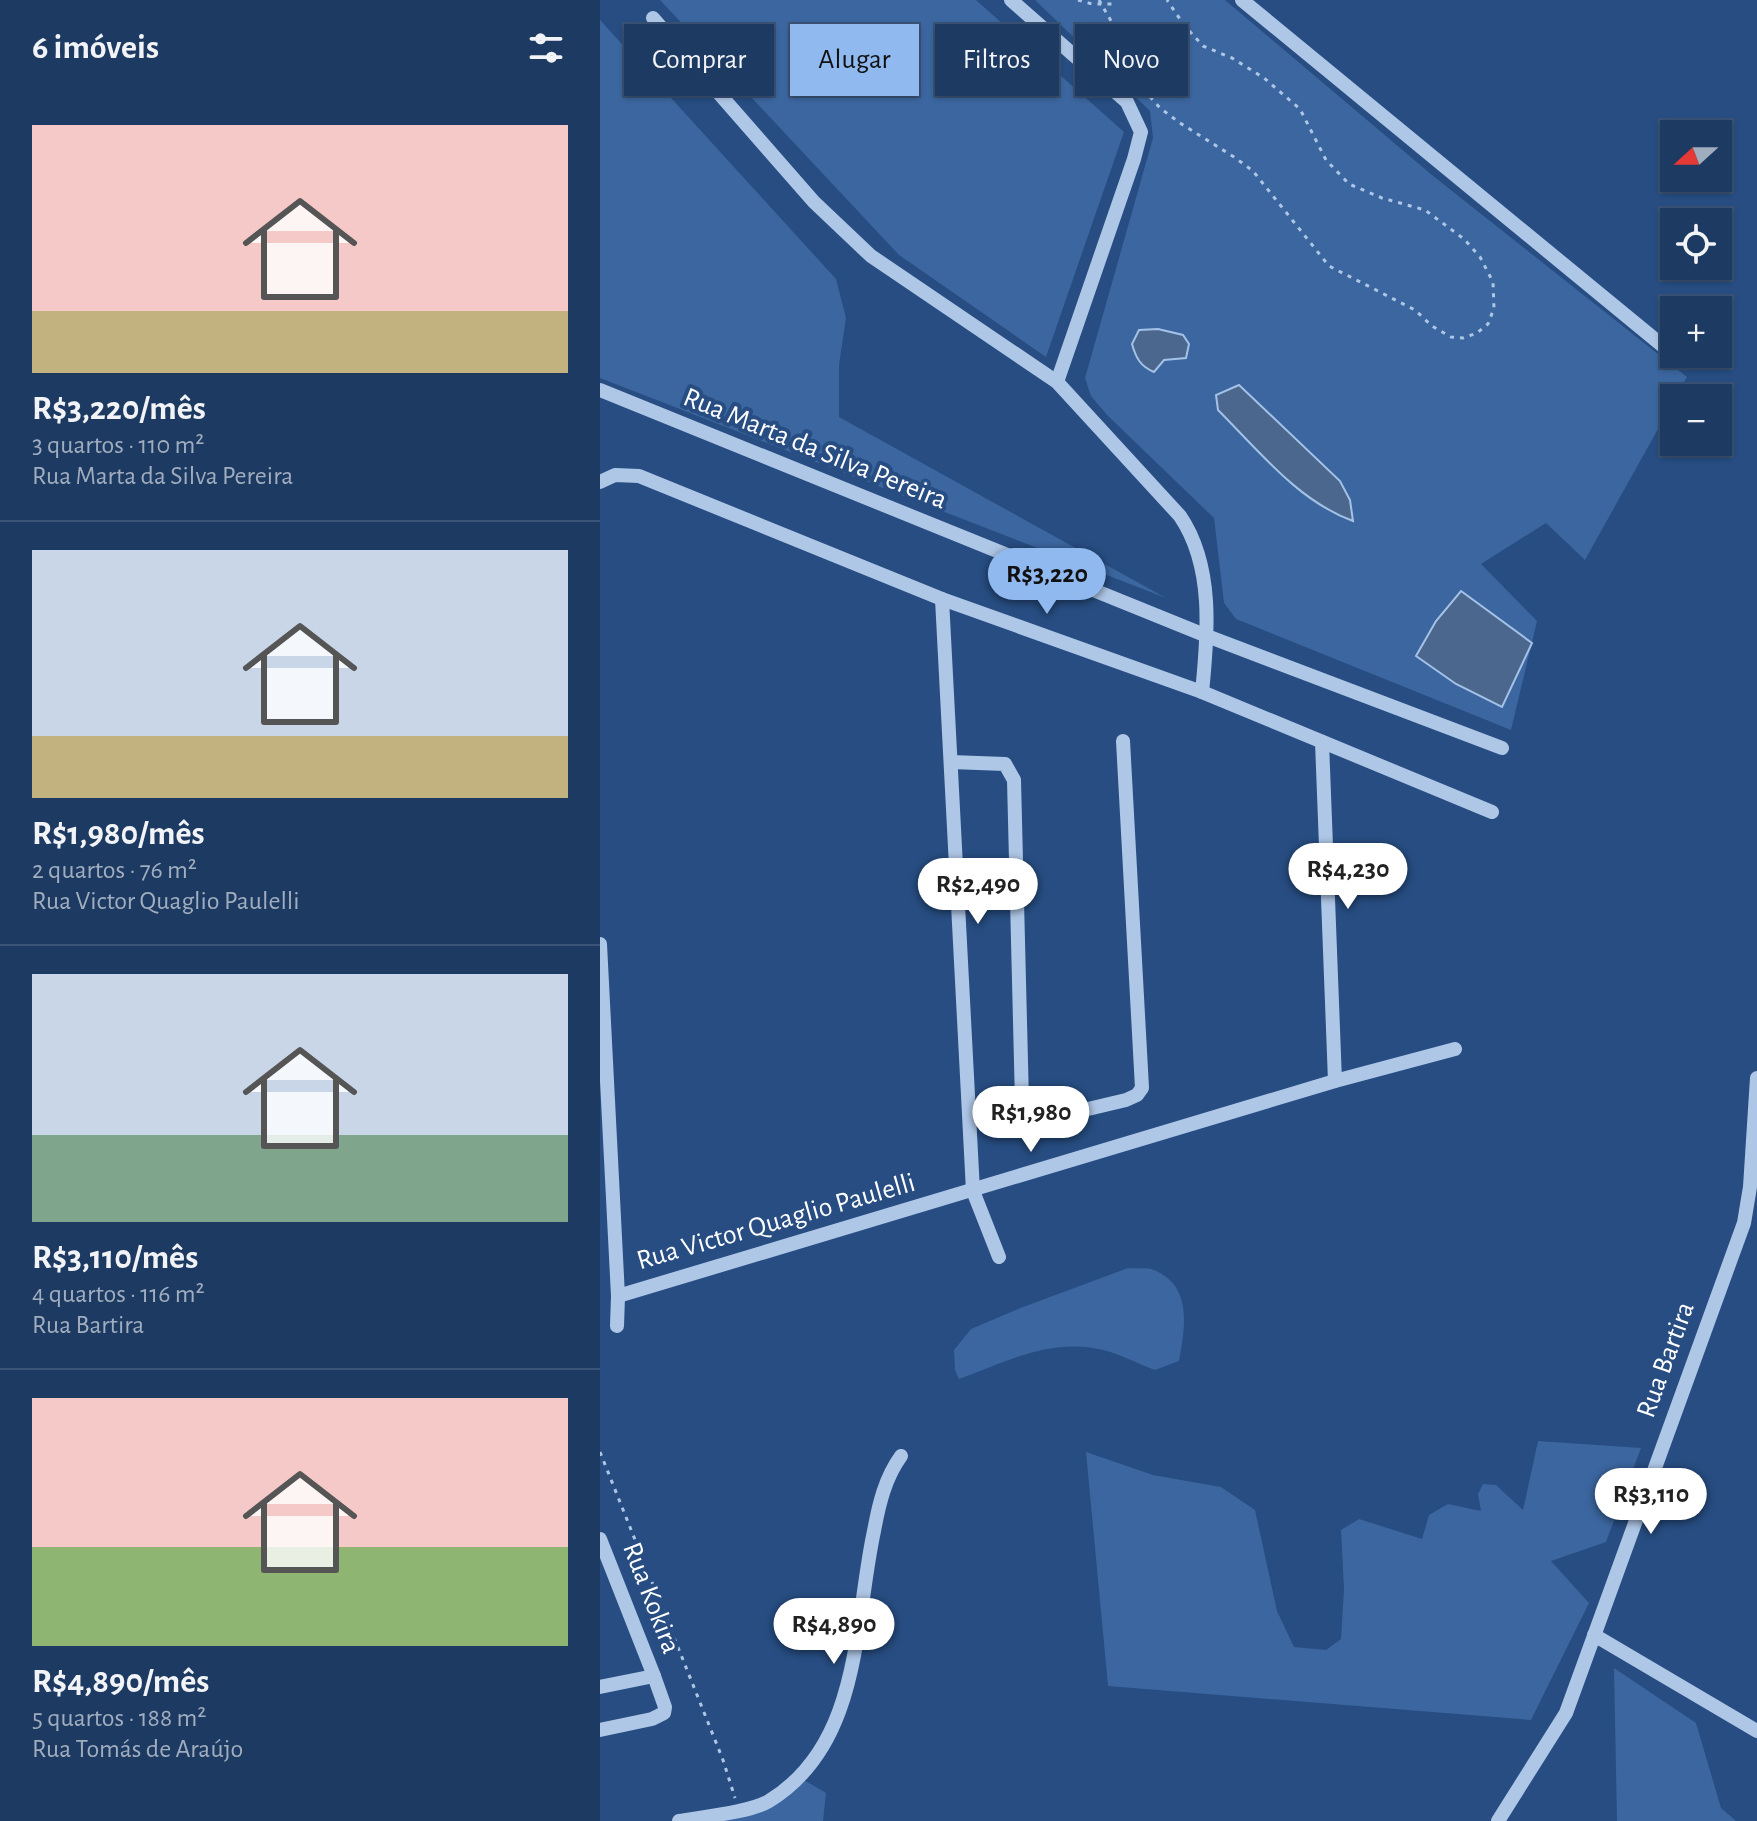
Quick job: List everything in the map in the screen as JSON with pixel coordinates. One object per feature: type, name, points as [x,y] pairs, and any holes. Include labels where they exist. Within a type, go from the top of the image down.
[{"type":"street","points":[[1011,0],[1127,102],[1141,132],[1057,382]]},
{"type":"street","points":[[1242,0],[1660,344]]},
{"type":"street","points":[[653,18],[814,202],[871,256],[1057,382],[1180,516],[1200,553],[1207,636],[1202,692]]},
{"type":"street","name":"Rua Marta da Silva Pereira","points":[[600,390],[1207,636],[1502,748]]},
{"type":"street","points":[[600,482],[615,475],[639,476],[942,599],[1202,692],[1492,812]]},
{"type":"street","points":[[942,599],[973,1191],[999,1257]]},
{"type":"street","points":[[951,762],[1005,764],[1014,780],[1022,1102],[1025,1113],[1046,1119],[1126,1100],[1137,1095],[1142,1088],[1123,741]]},
{"type":"street","points":[[1322,742],[1335,1081]]},
{"type":"street","points":[[600,944],[617,1326]]},
{"type":"street","name":"Rua Victor Quaglio Paulelli","points":[[618,1296],[1335,1081],[1455,1049]]},
{"type":"street","name":"Rua Bartira","points":[[1498,1821],[1566,1713],[1744,1223],[1750,1187],[1757,1078]]},
{"type":"street","points":[[679,1821],[767,1803],[794,1781],[822,1749],[856,1659],[877,1518],[890,1472],[901,1456]]},
{"type":"street","name":"Rua Kokira","points":[[600,1730],[660,1717],[665,1707],[601,1543]]},
{"type":"street","points":[[600,1586],[616,1583]]},
{"type":"street","points":[[1594,1635],[1757,1731]]},
{"type":"street","name":"Rua Kokira","points":[[600,1687],[654,1676]]},
{"type":"path","points":[[1078,0],[1116,4]]},
{"type":"path","points":[[1100,2],[1126,47],[1143,89],[1160,108],[1180,123],[1253,171],[1329,266],[1415,310],[1432,326],[1451,337],[1463,338],[1477,333],[1488,324],[1494,308],[1493,282],[1480,257],[1464,239],[1425,210],[1382,198],[1349,184],[1326,160],[1300,109],[1264,78],[1232,58],[1203,46],[1167,0]]},
{"type":"path","points":[[600,1452],[723,1760],[739,1809]]},
{"type":"shaded area","points":[[660,0],[976,0],[1003,24],[935,24],[935,96],[1059,96],[1059,74],[1075,88],[1075,96],[1084,96],[1124,132],[1046,357],[899,255],[750,96],[774,96],[774,24],[682,24]]},
{"type":"shaded area","points":[[1035,0],[1225,0],[1432,175],[1660,356],[1660,368],[1676,368],[1687,377],[1683,384],[1660,384],[1660,425],[1585,560],[1546,523],[1481,564],[1537,621],[1511,730],[1236,619],[1224,603],[1214,518],[1091,396],[1085,378],[1153,138],[1150,111],[1134,96],[1188,96],[1188,24],[1075,24],[1075,39]]},
{"type":"shaded area","points":[[600,20],[624,46],[624,96],[669,96],[836,279],[846,318],[839,365],[839,417],[1166,598],[600,378]]},
{"type":"shaded area","points":[[1158,329],[1183,335],[1189,344],[1186,358],[1164,360],[1154,372],[1139,361],[1132,344],[1139,330]]},
{"type":"shaded area","points":[[1239,385],[1340,481],[1350,500],[1353,521],[1314,501],[1297,488],[1218,410],[1216,395]]},
{"type":"shaded area","points":[[1461,591],[1532,643],[1502,707],[1456,684],[1416,656],[1436,621]]},
{"type":"shaded area","points":[[1128,1268],[1154,1270],[1175,1286],[1181,1297],[1184,1322],[1179,1361],[1155,1370],[1103,1350],[1065,1347],[1029,1353],[959,1379],[955,1370],[954,1350],[971,1329]]},
{"type":"shaded area","points":[[1538,1441],[1641,1448],[1606,1542],[1551,1561],[1589,1603],[1531,1720],[1108,1686],[1086,1452],[1153,1475],[1221,1487],[1255,1510],[1277,1611],[1294,1647],[1326,1650],[1341,1639],[1344,1589],[1341,1530],[1359,1519],[1422,1539],[1429,1515],[1448,1504],[1481,1511],[1478,1494],[1483,1484],[1496,1485],[1523,1510]]},
{"type":"shaded area","points":[[1614,1668],[1696,1723],[1721,1808],[1736,1821],[1617,1821]]},
{"type":"shaded area","points":[[804,1780],[826,1793],[823,1821],[712,1821]]}]
